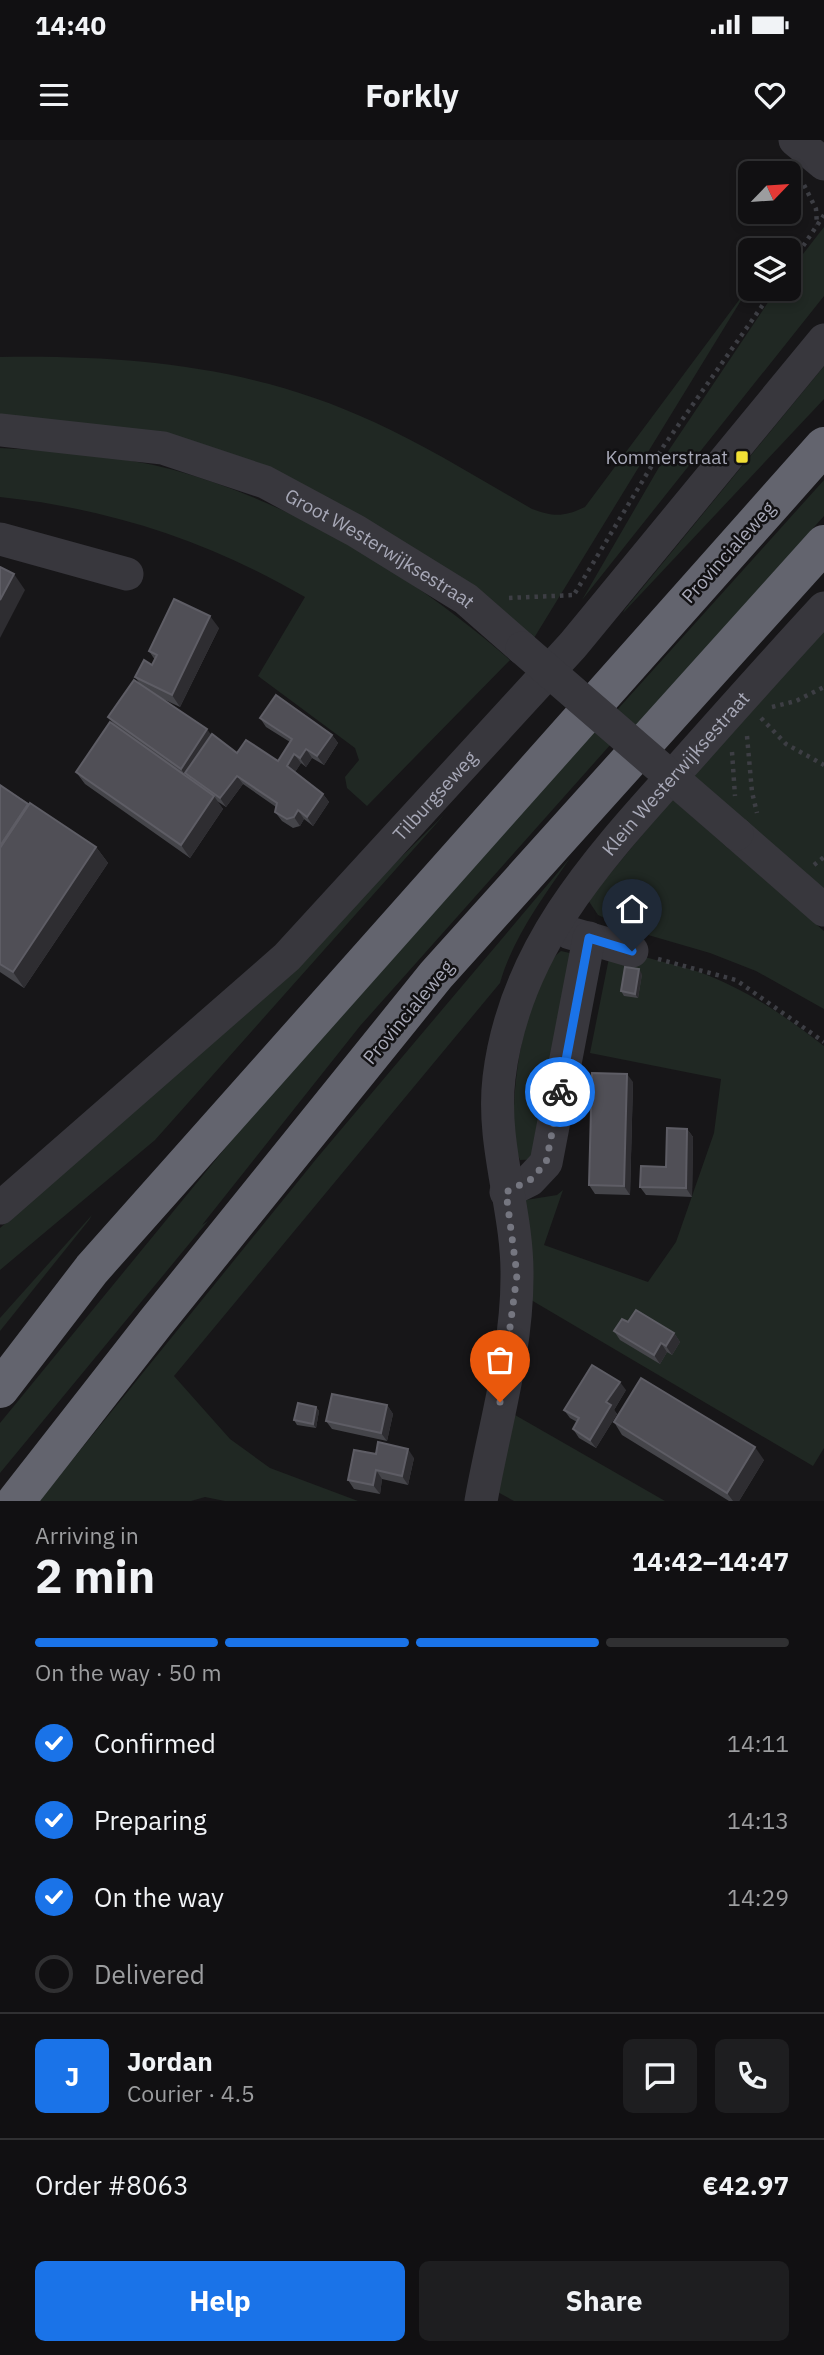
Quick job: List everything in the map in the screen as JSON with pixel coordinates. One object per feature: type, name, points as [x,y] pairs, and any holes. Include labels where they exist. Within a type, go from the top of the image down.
[{"type":"highway","name":"Provincialeweg","points":[[0,1389],[92,1269],[824,446]]},
{"type":"highway","name":"Provincialeweg","points":[[16,1501],[156,1322],[436,975],[824,544]]},
{"type":"street","points":[[795,140],[824,164]]},
{"type":"street","name":"Tilburgseweg","points":[[0,1208],[287,957],[573,645],[824,340]]},
{"type":"street","name":"Groot Westerwijksestraat","points":[[0,430],[163,448],[265,482],[356,531],[466,599],[522,648],[748,827],[824,909]]},
{"type":"street","points":[[0,539],[127,574]]},
{"type":"street","name":"Klein Westerwijksestraat","points":[[481,1501],[516,1302],[517,1275],[498,1130],[499,1079],[504,1046],[519,990],[551,927],[586,875],[824,608]]},
{"type":"street","points":[[551,927],[632,951]]},
{"type":"street","points":[[506,1192],[530,1180],[546,1163],[589,938]]},
{"type":"path","points":[[801,249],[824,215]]},
{"type":"path","points":[[466,599],[574,595],[663,447],[766,301]]},
{"type":"path","points":[[738,703],[773,708],[796,701],[824,687]]},
{"type":"path","points":[[738,703],[786,744],[824,765]]},
{"type":"path","points":[[738,703],[748,827]]},
{"type":"path","points":[[738,703],[746,735],[752,792],[748,827]]},
{"type":"path","points":[[811,868],[824,857]]},
{"type":"path","points":[[632,951],[736,980],[824,1042]]},
{"type":"shaded area","points":[[824,227],[824,296],[582,600],[669,450],[769,301],[801,301],[801,257]]},
{"type":"shaded area","points":[[741,301],[534,638],[367,521],[0,417],[0,357],[96,358],[191,368],[237,376],[329,403],[374,422],[532,509],[553,515],[571,513],[585,507]]},
{"type":"shaded area","points":[[824,366],[824,399],[623,613],[625,609]]},
{"type":"shaded area","points":[[0,448],[87,454],[153,465],[219,484],[264,502],[308,523],[395,573],[474,630],[510,660],[367,806],[347,788],[345,777],[359,760],[355,748],[258,676],[305,597],[233,560],[158,530],[80,510],[0,497]]},
{"type":"shaded area","points":[[824,480],[824,516],[636,727],[611,744],[360,1026],[202,1225],[208,1221],[0,1473],[0,1423],[344,1003],[592,728],[617,710]]},
{"type":"shaded area","points":[[824,622],[824,890],[692,776]]},
{"type":"shaded area","points":[[672,799],[824,931],[824,1009],[756,971],[710,953],[631,930],[598,915],[588,900]]},
{"type":"shaded area","points":[[444,815],[155,1140],[0,1270],[0,1228],[264,992]]},
{"type":"shaded area","points":[[570,858],[521,934],[500,983],[174,1376],[230,1439],[270,1468],[358,1501],[225,1501],[205,1497],[191,1501],[39,1501],[317,1158]]},
{"type":"shaded area","points":[[616,949],[699,972],[733,987],[780,1014],[824,1046],[824,1448],[813,1466],[526,1297],[526,1200],[557,1195],[563,1190],[544,1245],[648,1282],[676,1242],[714,1133],[721,1079],[590,1053],[610,953]]},
{"type":"shaded area","points":[[561,951],[574,954],[542,1159],[520,1160],[515,1141],[514,1114],[520,1050],[537,989],[548,966]]},
{"type":"shaded area","points":[[92,1215],[89,1220],[0,1331],[0,1318]]},
{"type":"shaded area","points":[[508,1411],[665,1501],[514,1501],[494,1490]]},
{"type":"building","points":[[0,567],[14,574],[0,600]]},
{"type":"building","points":[[174,599],[210,616],[172,695],[135,677],[144,660],[152,665],[157,655],[149,651]]},
{"type":"building","points":[[134,680],[207,729],[181,769],[108,717]]},
{"type":"building","points":[[276,695],[332,735],[317,756],[306,749],[300,758],[294,754],[287,766],[323,794],[307,817],[298,810],[294,817],[287,819],[275,812],[277,803],[237,776],[220,798],[185,773],[212,734],[237,753],[246,740],[278,761],[292,739],[260,718]]},
{"type":"building","points":[[110,722],[214,796],[181,845],[76,772]]},
{"type":"building","points":[[0,785],[28,804],[0,846]]},
{"type":"building","points":[[30,803],[96,847],[13,972],[0,964],[0,848]]},
{"type":"building","points":[[625,967],[639,969],[635,994],[621,991]]},
{"type":"building","points":[[592,1073],[627,1074],[624,1186],[589,1185]]},
{"type":"building","points":[[667,1128],[687,1129],[686,1188],[640,1187],[641,1166],[666,1167]]},
{"type":"building","points":[[636,1310],[674,1333],[666,1346],[661,1343],[654,1355],[614,1331],[622,1319],[628,1322]]},
{"type":"building","points":[[592,1365],[620,1382],[606,1402],[611,1405],[590,1440],[573,1429],[579,1418],[564,1410]]},
{"type":"building","points":[[641,1378],[755,1447],[727,1493],[614,1422]]},
{"type":"building","points":[[332,1394],[387,1405],[381,1433],[326,1421]]},
{"type":"building","points":[[298,1403],[316,1407],[313,1424],[294,1420]]},
{"type":"building","points":[[378,1442],[408,1449],[402,1476],[376,1470],[373,1485],[348,1480],[354,1450],[376,1454]]},
{"type":"way so far","points":[[500,1402],[516,1302],[517,1275],[506,1192],[530,1180],[546,1163],[560,1092]]},
{"type":"place","name":"Kommerstraat","points":[[742,457]]},
{"type":"route","points":[[560,1092],[589,938],[632,951]]}]
